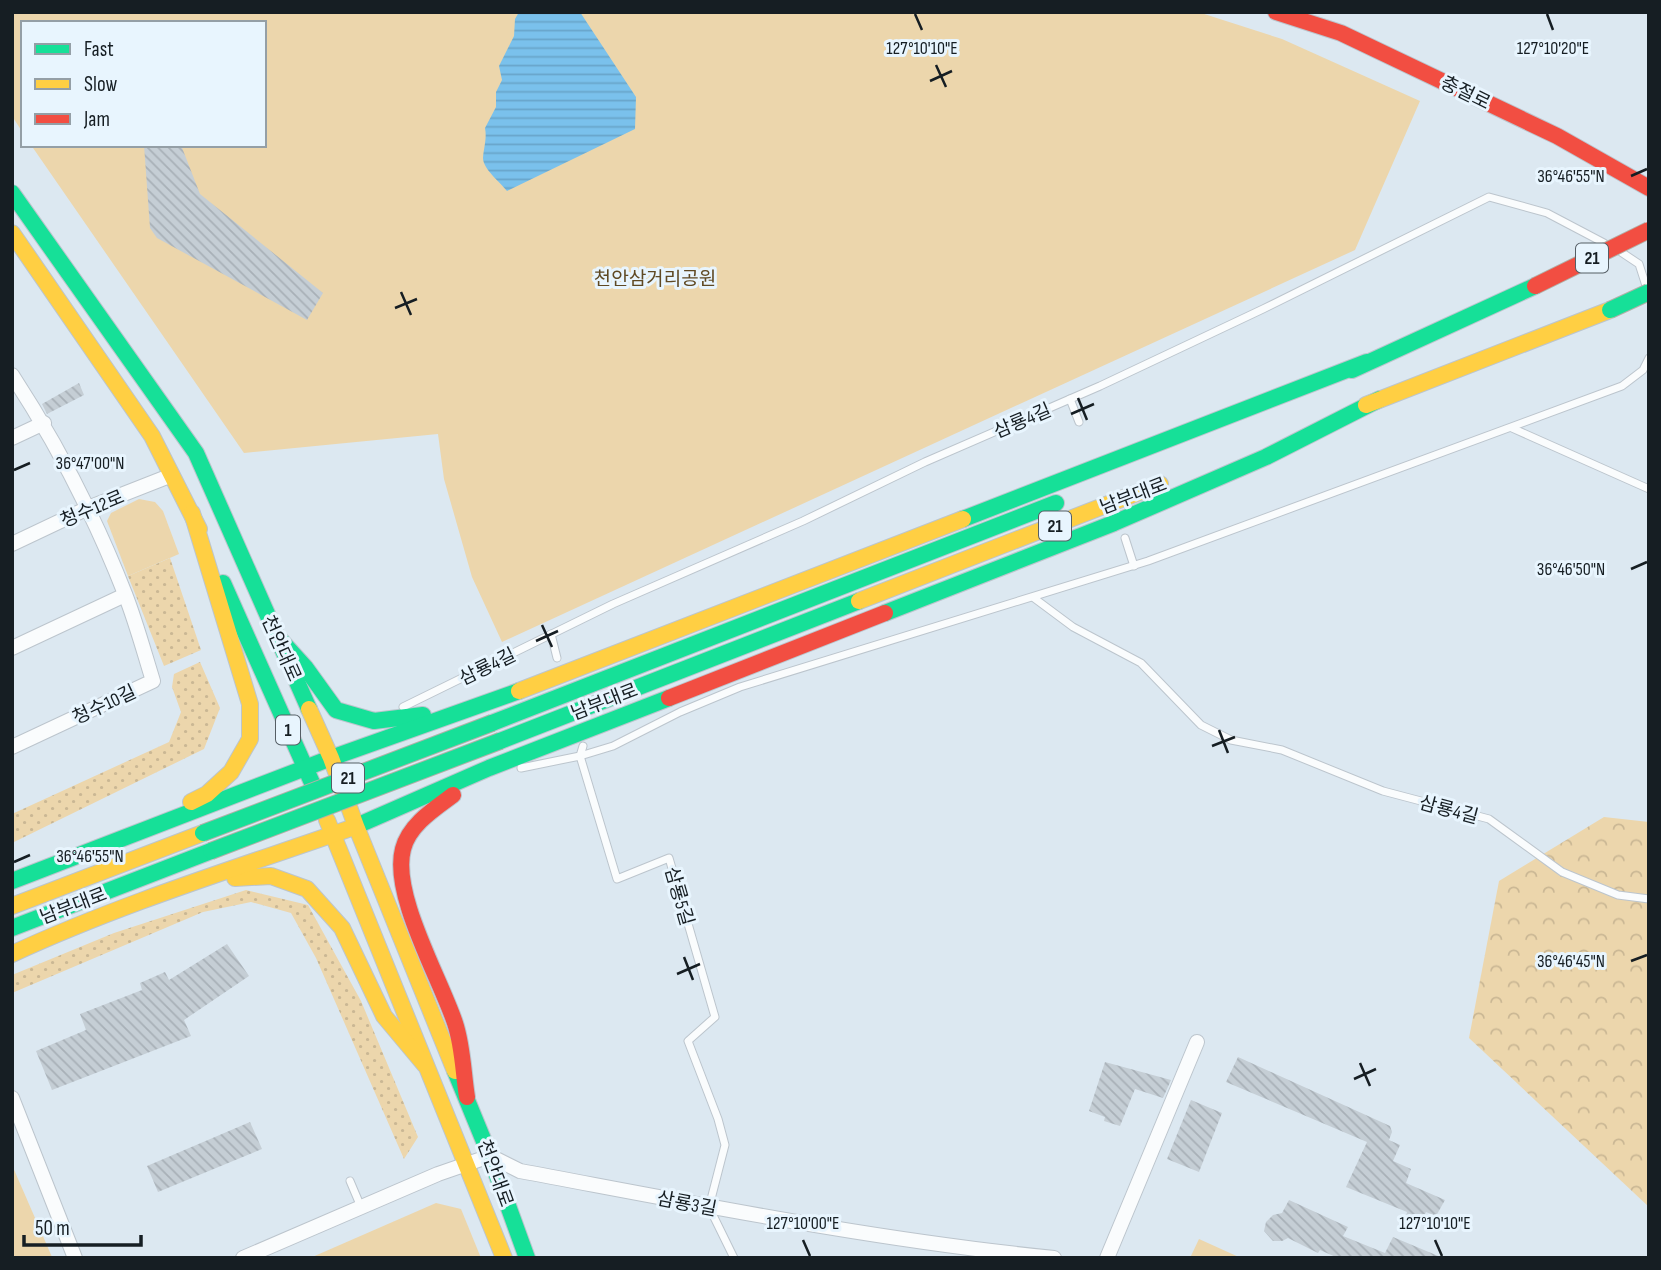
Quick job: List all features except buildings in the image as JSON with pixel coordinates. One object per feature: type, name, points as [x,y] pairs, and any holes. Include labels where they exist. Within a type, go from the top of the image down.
[{"type":"main road","name":"충절로","points":[[1276,12],[1341,33],[1557,136],[1649,188]]},
{"type":"main road","name":"천안대로","points":[[12,193],[196,453],[331,758],[356,826],[467,1097],[527,1258]]},
{"type":"main road","name":"21","points":[[1192,447],[1254,421],[1367,362],[1535,286],[1649,230]]},
{"type":"main road","name":"천안대로","points":[[12,233],[152,436],[192,513],[333,834],[504,1258]]},
{"type":"main road","name":"남부대로","points":[[12,928],[1610,310],[1649,292]]},
{"type":"main road","points":[[12,881],[331,758],[466,711],[1367,362]]},
{"type":"main road","points":[[12,954],[44,939],[148,900],[356,826],[489,768],[1114,523],[1266,457],[1380,399]]},
{"type":"main road","name":"남부대로","points":[[12,906],[492,723],[1068,498]]},
{"type":"main road","points":[[83,855],[207,794],[231,772],[250,739],[250,704],[192,513]]},
{"type":"main road","points":[[276,635],[336,710],[374,720],[466,711]]},
{"type":"main road","points":[[467,1097],[456,1025],[407,900],[401,859],[408,835],[429,813],[489,768]]},
{"type":"main road","points":[[206,806],[225,809],[237,816],[244,834],[242,852],[222,874]]},
{"type":"main road","points":[[148,900],[236,877],[271,876],[307,889],[342,928],[384,1016],[425,1065]]},
{"type":"street","points":[[12,375],[44,424],[12,438]]},
{"type":"street","name":"청수10길","points":[[12,747],[153,681],[125,595],[88,508],[44,424]]},
{"type":"street","name":"청수12로","points":[[12,544],[88,508],[172,475]]},
{"type":"street","points":[[12,648],[125,595]]},
{"type":"street","points":[[1107,1258],[1197,1042]]},
{"type":"street","points":[[12,1098],[75,1258]]},
{"type":"street","points":[[243,1258],[490,1156]]},
{"type":"street","name":"삼룡3길","points":[[490,1156],[520,1171],[709,1207],[981,1251],[1054,1258]]},
{"type":"lane","name":"삼룡4길","points":[[374,720],[613,604],[803,521],[925,462],[1070,399],[1263,309],[1489,197],[1547,213],[1624,254],[1639,264],[1649,292]]},
{"type":"lane","points":[[489,768],[521,768],[613,746],[680,712],[740,687],[1134,566],[1622,386],[1643,370],[1649,358]]},
{"type":"lane","points":[[1070,399],[1079,422]]},
{"type":"lane","points":[[1511,428],[1649,489]]},
{"type":"lane","points":[[1125,538],[1134,566]]},
{"type":"lane","name":"삼룡4길","points":[[1034,598],[1073,627],[1141,663],[1201,725],[1231,740],[1282,750],[1383,791],[1489,819],[1562,872],[1618,895],[1649,900]]},
{"type":"lane","points":[[551,634],[557,658]]},
{"type":"lane","points":[[580,756],[583,746]]},
{"type":"lane","name":"삼룡5길","points":[[580,756],[617,879],[669,858],[715,1017],[688,1041],[718,1119],[724,1145],[709,1207]]},
{"type":"lane","points":[[350,1181],[361,1207]]},
{"type":"lane","points":[[709,1207],[734,1258]]},
{"type":"green space","name":"천안삼거리공원","points":[[12,12],[1198,12],[1282,39],[1420,101],[1355,250],[502,642],[472,577],[444,479],[438,434],[244,453],[32,147],[266,147],[266,21],[21,21],[21,130],[12,116]]},
{"type":"green space","points":[[139,499],[155,502],[163,511],[179,554],[128,576],[107,521],[111,513]]},
{"type":"green space","points":[[170,558],[201,650],[164,666],[128,576]]},
{"type":"green space","points":[[200,662],[220,708],[204,749],[12,843],[12,814],[169,742],[181,712],[172,687],[174,674]]},
{"type":"green space","points":[[1604,817],[1649,822],[1649,1207],[1469,1038],[1499,881]]},
{"type":"green space","points":[[246,890],[308,905],[361,1001],[418,1137],[404,1159],[316,958],[291,913],[251,902],[203,912],[12,993],[12,975],[114,933]]},
{"type":"green space","points":[[12,1165],[52,1257],[52,1258],[12,1258]]},
{"type":"green space","points":[[436,1203],[461,1209],[481,1258],[310,1258]]},
{"type":"green space","points":[[1199,1239],[1241,1258],[1190,1258]]},
{"type":"water","points":[[519,12],[580,12],[636,97],[635,129],[507,191],[484,162],[485,128],[496,107],[496,92],[502,80],[499,66],[514,36],[515,19]]},
{"type":"traffic: fast","points":[[12,193],[196,453],[309,709]]},
{"type":"traffic: fast","points":[[1352,370],[1535,286]]},
{"type":"traffic: fast","points":[[1610,310],[1649,292]]},
{"type":"traffic: fast","points":[[963,519],[1367,362]]},
{"type":"traffic: fast","points":[[885,613],[1114,523],[1266,457],[1380,399]]},
{"type":"traffic: fast","points":[[492,723],[1056,503]]},
{"type":"traffic: fast","points":[[223,583],[313,785]]},
{"type":"traffic: fast","points":[[500,741],[859,601]]},
{"type":"traffic: fast","points":[[276,635],[305,667],[336,710],[374,721],[423,715]]},
{"type":"traffic: fast","points":[[12,881],[331,758],[519,691]]},
{"type":"traffic: fast","points":[[354,827],[489,768],[669,698]]},
{"type":"traffic: fast","points":[[203,833],[492,723]]},
{"type":"traffic: fast","points":[[211,851],[500,741]]},
{"type":"traffic: fast","points":[[12,928],[211,851]]},
{"type":"traffic: fast","points":[[455,1071],[490,1156],[527,1258]]},
{"type":"traffic: slow","points":[[12,233],[152,436],[199,529]]},
{"type":"traffic: slow","points":[[1366,405],[1610,310]]},
{"type":"traffic: slow","points":[[859,601],[1160,484]]},
{"type":"traffic: slow","points":[[191,802],[207,794],[231,772],[250,739],[250,704],[192,513]]},
{"type":"traffic: slow","points":[[519,691],[963,519]]},
{"type":"traffic: slow","points":[[309,709],[455,1071]]},
{"type":"traffic: slow","points":[[327,820],[504,1258]]},
{"type":"traffic: slow","points":[[12,954],[138,902],[354,827]]},
{"type":"traffic: slow","points":[[12,906],[203,833]]},
{"type":"traffic: slow","points":[[235,878],[271,876],[307,889],[342,928],[384,1016],[425,1065]]},
{"type":"traffic: jam","points":[[1276,12],[1341,33],[1557,136],[1649,188]]},
{"type":"traffic: jam","points":[[1535,286],[1649,230]]},
{"type":"traffic: jam","points":[[669,698],[885,613]]},
{"type":"traffic: jam","points":[[453,795],[423,818],[411,832],[403,849],[401,868],[410,912],[458,1032],[467,1097]]}]
